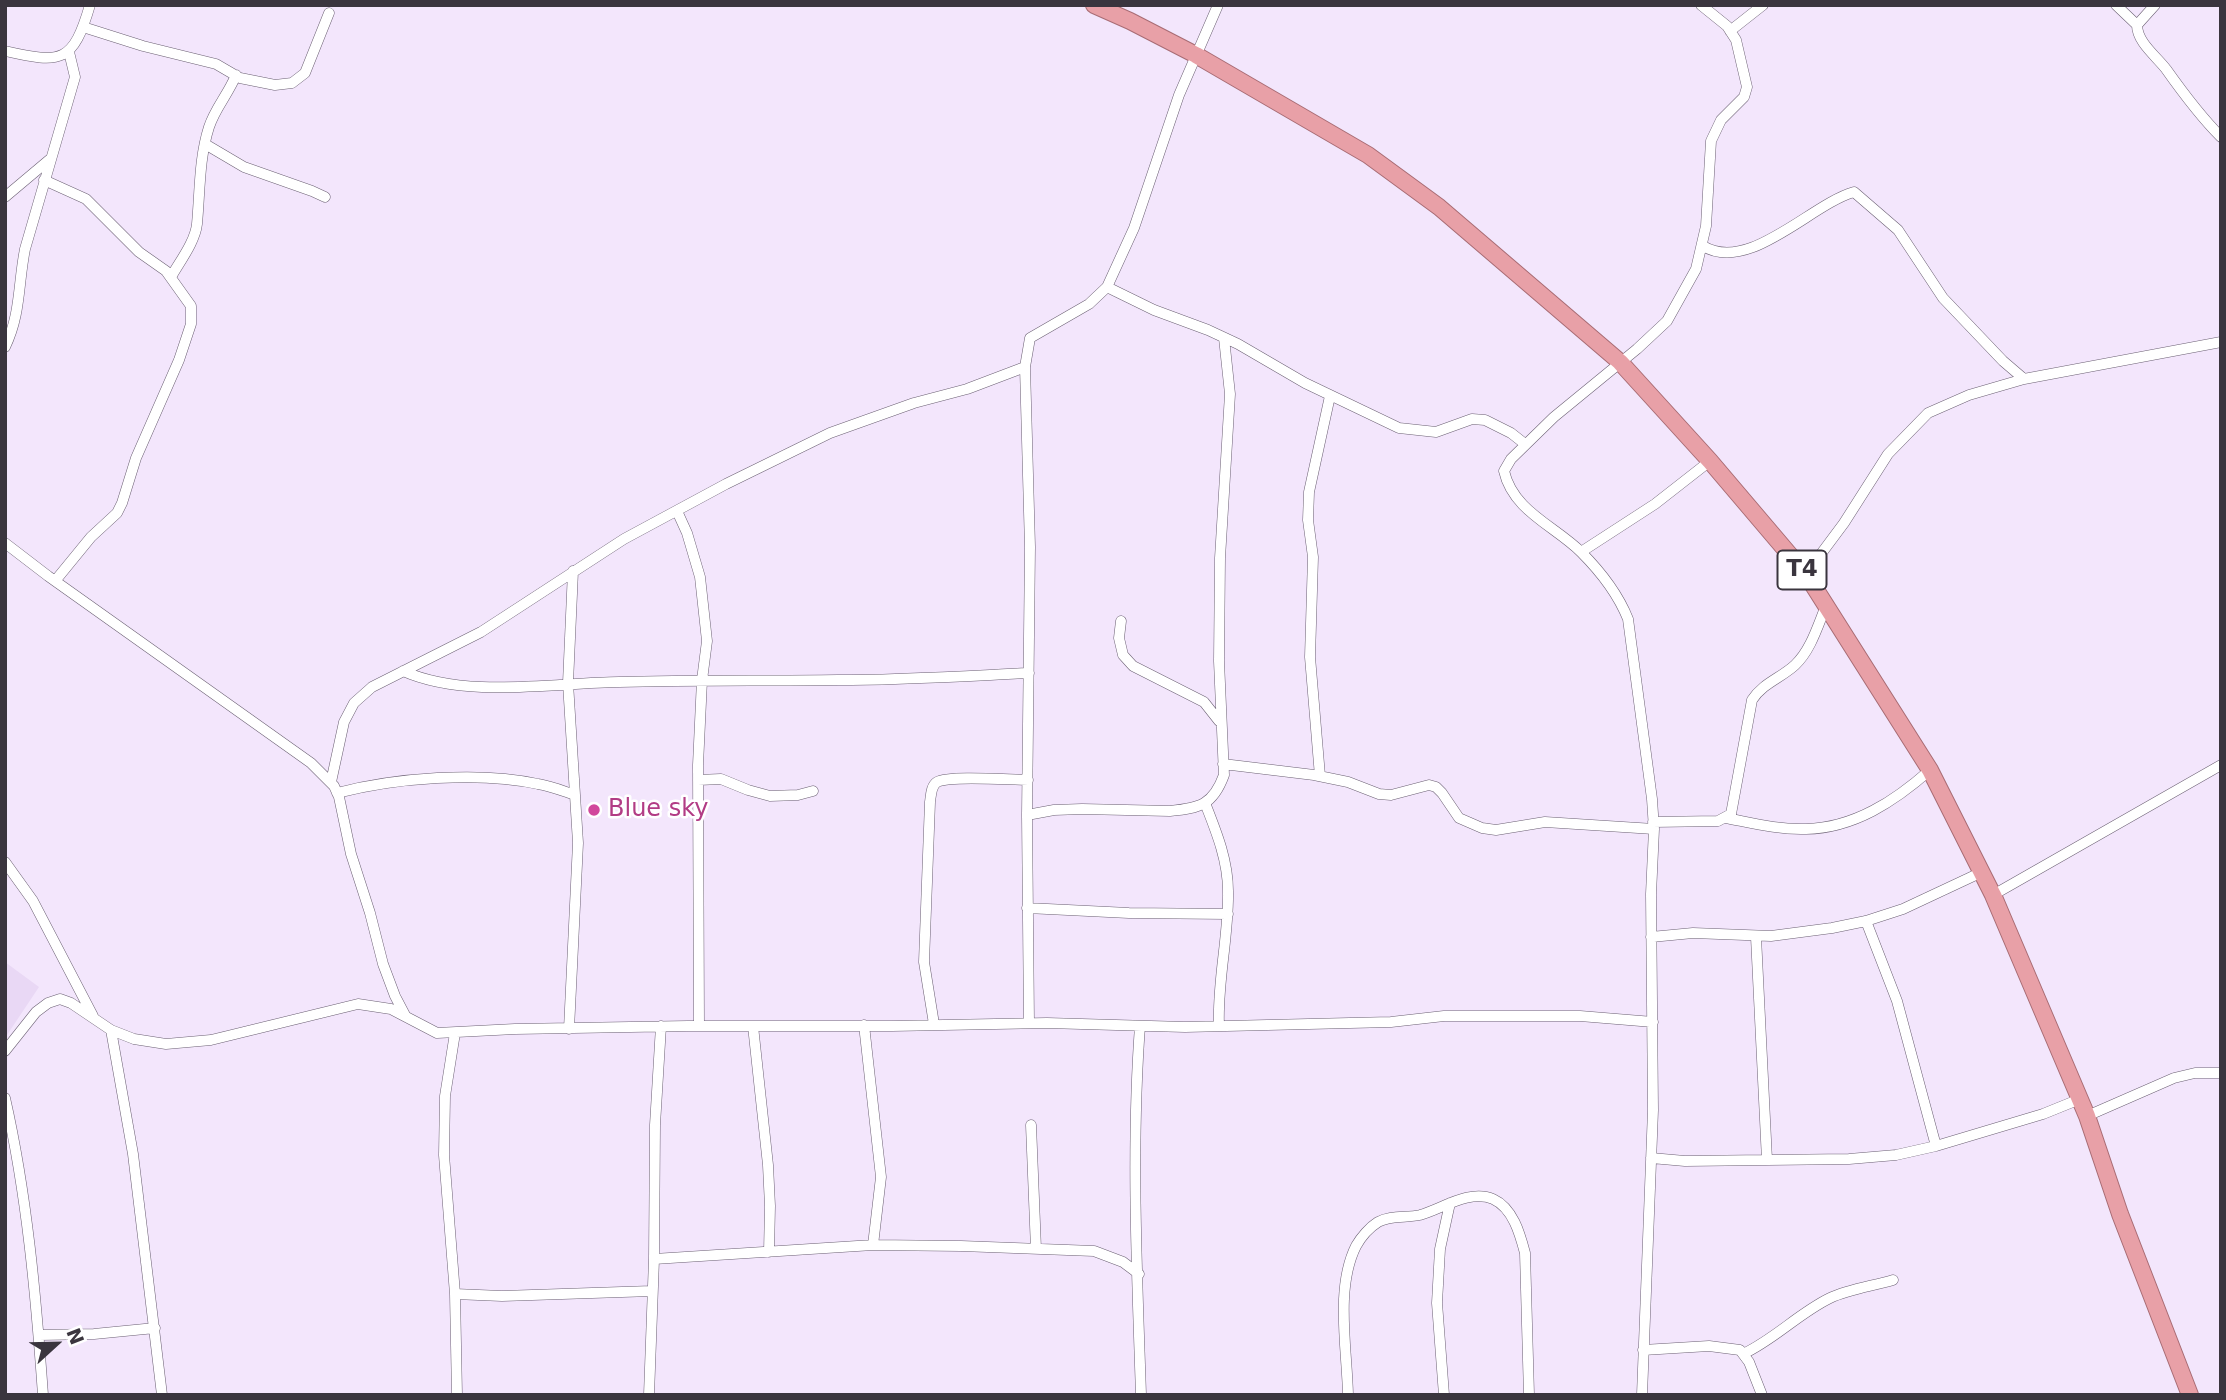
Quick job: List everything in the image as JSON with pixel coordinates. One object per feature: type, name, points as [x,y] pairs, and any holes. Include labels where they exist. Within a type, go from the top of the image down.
[{"type":"highway","name":"T4","points":[[1094,5],[1196,55],[1378,162],[1439,207],[1620,362],[1710,461],[1806,575],[1930,770],[1993,895],[2087,1116],[2120,1214],[2190,1395]]},
{"type":"street","points":[[5,51],[46,58],[69,52],[79,39],[90,5]]},
{"type":"street","points":[[1029,1023],[1027,815],[1030,547],[1024,366],[1030,338],[1089,304],[1107,288],[1134,228],[1179,94],[1218,5]]},
{"type":"street","points":[[1642,1395],[1651,1158],[1654,825],[1628,619],[1619,598],[1581,552],[1514,496],[1504,471],[1525,444],[1667,321],[1696,269],[1703,246],[1711,141],[1721,120],[1744,97],[1747,87],[1736,40],[1702,5]]},
{"type":"street","points":[[1730,31],[1763,5]]},
{"type":"street","points":[[2116,5],[2137,25],[2141,39],[2185,98],[2221,137]]},
{"type":"street","points":[[2137,25],[2155,5]]},
{"type":"street","points":[[83,27],[143,46],[216,64],[257,83],[275,85],[296,81],[306,72],[329,13]]},
{"type":"street","points":[[5,347],[19,306],[20,275],[49,160],[75,77],[69,52]]},
{"type":"street","points":[[171,277],[197,225],[200,174],[209,127],[236,75]]},
{"type":"street","points":[[205,144],[244,167],[325,197]]},
{"type":"street","points":[[5,197],[49,160]]},
{"type":"street","points":[[44,180],[86,200],[139,252],[171,277],[191,306],[191,324],[179,360],[136,458],[122,503],[117,513],[91,537],[55,581]]},
{"type":"street","points":[[1703,246],[1715,253],[1732,253],[1756,245],[1780,235],[1838,196],[1854,192],[1898,230],[1943,298],[2003,361],[2024,379]]},
{"type":"street","points":[[1107,288],[1224,338],[1330,396],[1399,428],[1436,432],[1472,419],[1485,420],[1511,433],[1525,444]]},
{"type":"street","points":[[1027,815],[1054,810],[1188,809],[1205,803],[1217,792],[1224,775],[1220,723],[1220,558],[1230,394],[1224,338]]},
{"type":"street","points":[[1806,575],[1844,523],[1888,454],[1928,413],[1969,395],[2024,379],[2221,342]]},
{"type":"street","points":[[331,782],[344,722],[354,703],[372,687],[481,632],[624,539],[830,433],[914,403],[967,388],[1024,366]]},
{"type":"street","points":[[1320,776],[1310,657],[1313,557],[1308,520],[1309,492],[1330,396]]},
{"type":"street","points":[[1581,552],[1655,504],[1710,461]]},
{"type":"street","points":[[677,511],[694,552],[702,589],[707,641],[702,680],[698,780],[699,1026]]},
{"type":"street","points":[[5,543],[311,763],[331,782],[337,793],[351,854],[383,964],[407,1017]]},
{"type":"street","points":[[569,1029],[578,843],[568,683],[573,571]]},
{"type":"street","points":[[1223,764],[1320,776],[1348,782],[1379,794],[1408,792],[1422,785],[1429,785],[1442,793],[1460,818],[1482,828],[1496,830],[1545,821],[1654,825],[1718,821],[1731,814],[1734,807],[1752,700],[1757,692],[1794,666],[1805,654],[1826,606]]},
{"type":"street","points":[[1121,621],[1119,638],[1123,654],[1133,666],[1197,698],[1212,711],[1220,723]]},
{"type":"street","points":[[403,671],[418,678],[453,684],[494,686],[702,680],[840,680],[1029,673]]},
{"type":"street","points":[[1993,895],[2221,765]]},
{"type":"street","points":[[1726,818],[1778,828],[1826,827],[1878,809],[1906,791],[1930,770]]},
{"type":"street","points":[[337,793],[380,784],[479,778],[538,783],[575,795]]},
{"type":"street","points":[[698,780],[721,779],[770,796],[798,795],[813,791]]},
{"type":"street","points":[[934,1024],[924,962],[929,802],[932,788],[937,782],[950,779],[1028,780]]},
{"type":"street","points":[[1205,803],[1222,849],[1228,889],[1228,914],[1218,1002],[1219,1026]]},
{"type":"street","points":[[5,862],[33,901],[95,1019]]},
{"type":"street","points":[[1651,937],[1707,933],[1756,937],[1832,928],[1903,909],[1982,872]]},
{"type":"street","points":[[1027,908],[1228,914]]},
{"type":"street","points":[[1866,921],[1897,1001],[1936,1146]]},
{"type":"street","points":[[1756,937],[1767,1160]]},
{"type":"street","points":[[5,1051],[36,1012],[48,1003],[60,999],[71,1003],[111,1030],[134,1039],[166,1044],[211,1040],[358,1004],[391,1009],[438,1033],[661,1026],[1095,1023],[1219,1026],[1391,1022],[1444,1016],[1580,1016],[1653,1022]]},
{"type":"street","points":[[649,1395],[655,1125],[661,1026]]},
{"type":"street","points":[[753,1026],[768,1165],[769,1252]]},
{"type":"street","points":[[864,1026],[881,1177],[873,1245]]},
{"type":"street","points":[[1140,1026],[1135,1095],[1141,1395]]},
{"type":"street","points":[[111,1030],[133,1154],[162,1395]]},
{"type":"street","points":[[455,1033],[445,1096],[444,1143],[455,1294],[457,1395]]},
{"type":"street","points":[[2087,1116],[2175,1078],[2195,1073],[2221,1073]]},
{"type":"street","points":[[5,1098],[18,1166],[37,1304],[43,1395]]},
{"type":"street","points":[[1651,1158],[1685,1161],[1849,1159],[1896,1155],[2043,1114],[2080,1099]]},
{"type":"street","points":[[1031,1125],[1035,1248]]},
{"type":"street","points":[[1348,1395],[1344,1307],[1346,1269],[1358,1243],[1380,1221],[1420,1215],[1478,1196],[1494,1199],[1510,1214],[1519,1230],[1525,1253],[1529,1395]]},
{"type":"street","points":[[1444,1395],[1437,1303],[1440,1249],[1450,1203]]},
{"type":"street","points":[[654,1259],[873,1245],[1035,1248],[1094,1251],[1123,1262],[1139,1274]]},
{"type":"street","points":[[1744,1354],[1765,1344],[1814,1307],[1832,1297],[1894,1280]]},
{"type":"street","points":[[455,1294],[502,1296],[652,1291]]},
{"type":"street","points":[[39,1335],[94,1334],[155,1328]]},
{"type":"street","points":[[1643,1350],[1709,1346],[1740,1350],[1749,1362],[1762,1395]]},
{"type":"shaded area","points":[[5,962],[39,987],[5,1038]]},
{"type":"place","name":"Blue sky","points":[[594,810]]}]
